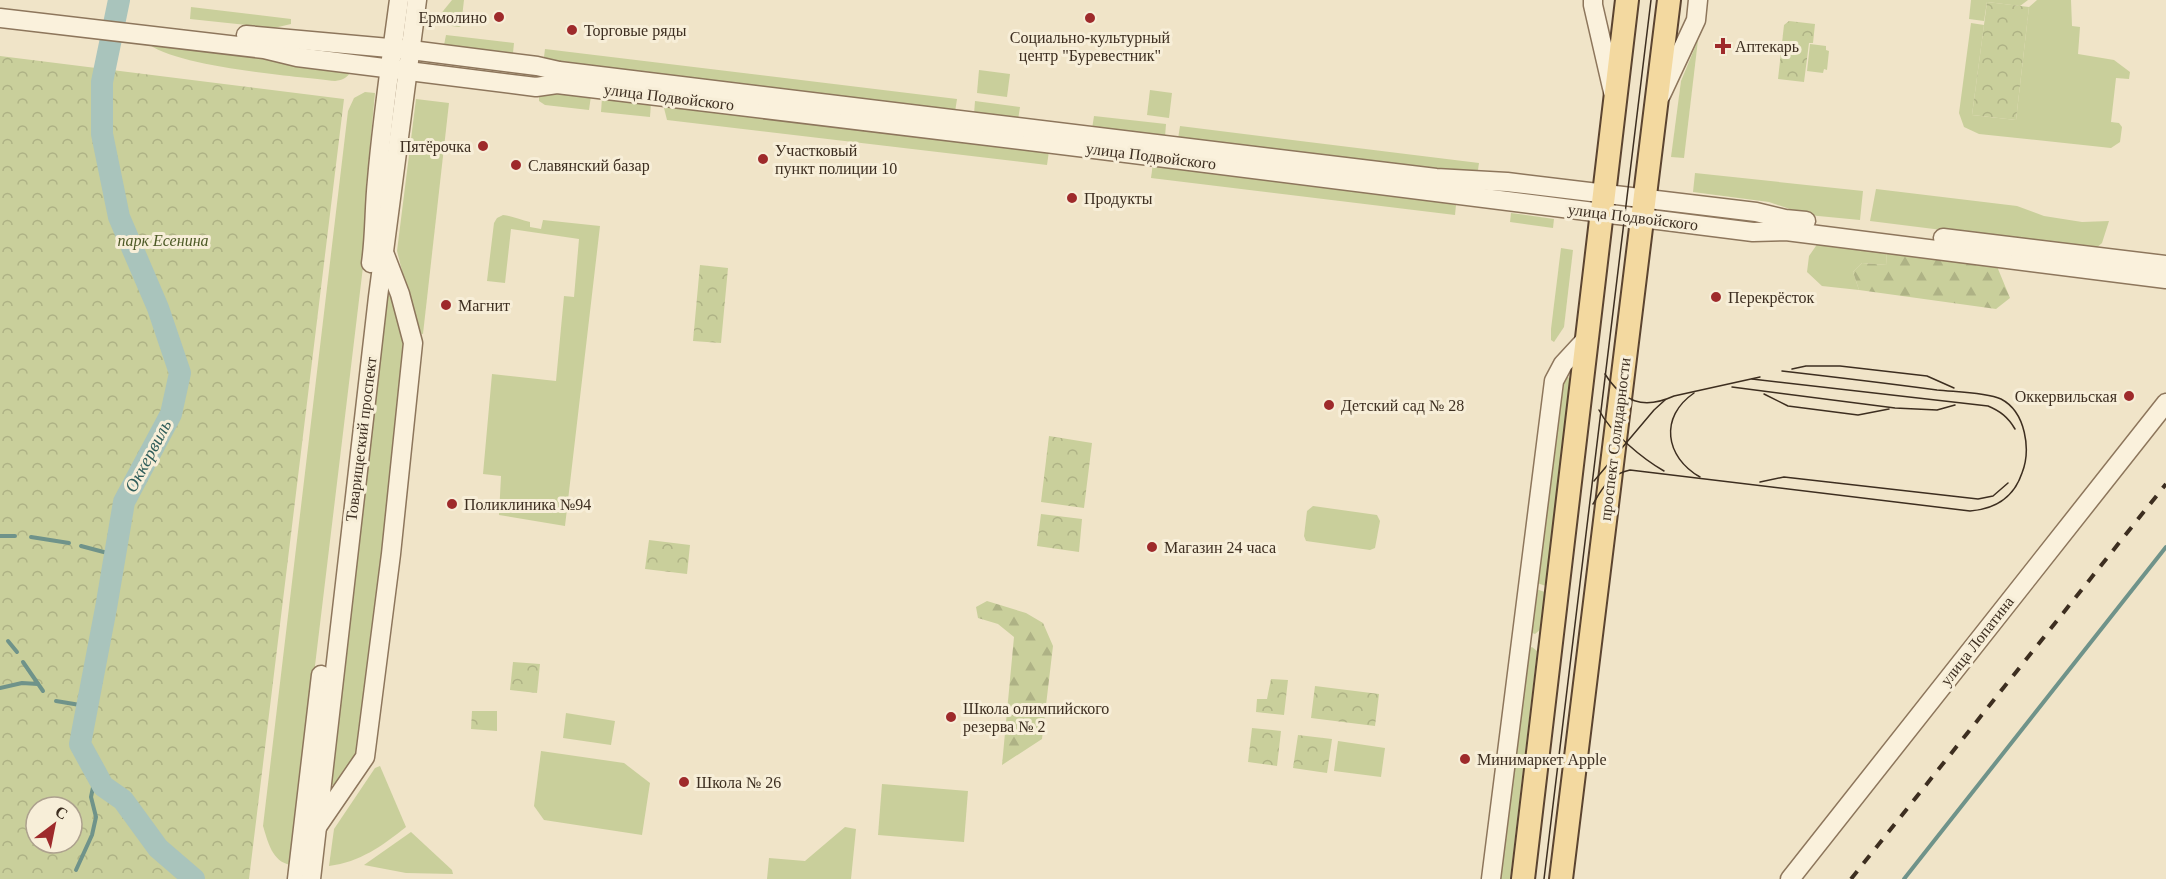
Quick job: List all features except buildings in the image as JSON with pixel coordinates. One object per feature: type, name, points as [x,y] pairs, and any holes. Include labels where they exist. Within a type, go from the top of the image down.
[{"type":"main road","points":[[1523,879],[1627,0]]},
{"type":"main road","name":"проспект Солидарности","points":[[1561,879],[1669,0]]},
{"type":"street","name":"Товарищеский проспект","points":[[302,878],[375,230],[376,184],[388,68],[399,0]]},
{"type":"street","name":"Товарищеский проспект","points":[[302,878],[316,828],[378,297],[417,0]]},
{"type":"street","points":[[1593,0],[1615,99]]},
{"type":"street","points":[[1657,105],[1695,20],[1698,0]]},
{"type":"street","points":[[0,6],[137,28]]},
{"type":"street","points":[[0,18],[89,22]]},
{"type":"street","name":"улица Подвойского","points":[[137,28],[299,39],[411,50],[537,66],[559,71],[1436,178],[1507,182],[1604,203]]},
{"type":"street","name":"улица Подвойского","points":[[137,28],[264,49],[297,57],[536,87],[567,85],[1644,208],[1756,212],[1785,219],[2166,266]]},
{"type":"street","name":"улица Подвойского","points":[[1644,208],[1753,232],[1786,231],[2166,279]]},
{"type":"street","points":[[316,828],[365,757],[390,565],[413,343],[400,294],[385,254]]},
{"type":"street","points":[[1491,879],[1554,381],[1563,364],[1587,338]]},
{"type":"street","name":"улица Лопатина","points":[[1790,879],[2166,403]]},
{"type":"street","points":[[1520,638],[1550,641]]},
{"type":"green space","points":[[452,0],[464,0],[461,26],[436,24],[435,21]]},
{"type":"green space","points":[[1971,0],[2028,0],[2020,6],[1987,2],[1984,21],[1969,19]]},
{"type":"green space","points":[[2037,0],[2071,0],[2072,26],[2080,27],[2078,54],[2114,60],[2130,72],[2129,79],[2116,78],[2111,122],[2119,123],[2122,127],[2120,142],[2111,148],[1979,134],[1964,127],[1959,113],[1971,23],[1984,25],[1972,115],[2016,120],[2029,7]]},
{"type":"green space","points":[[1987,2],[2029,7],[2016,120],[1972,115]]},
{"type":"green space","points":[[191,7],[291,19],[291,24],[274,28],[190,19]]},
{"type":"green space","points":[[1789,21],[1815,24],[1813,43],[1809,43],[1804,82],[1778,79],[1784,25]]},
{"type":"green space","points":[[446,35],[514,43],[513,53],[444,45]]},
{"type":"green space","points":[[1698,40],[1684,158],[1671,157],[1681,81]]},
{"type":"green space","points":[[146,42],[272,57],[281,63],[351,71],[344,78],[335,81],[235,69],[181,58],[160,51]]},
{"type":"green space","points":[[1810,44],[1826,46],[1826,50],[1829,51],[1827,70],[1824,69],[1823,73],[1807,71]]},
{"type":"green space","points":[[545,49],[957,99],[955,112],[561,65],[544,57]]},
{"type":"green space","name":"парк Есенина","points":[[0,56],[344,99],[249,879],[0,879]]},
{"type":"green space","points":[[979,70],[1010,74],[1007,97],[977,93]]},
{"type":"green space","points":[[1150,90],[1172,93],[1169,118],[1147,115]]},
{"type":"green space","points":[[365,92],[375,93],[366,191],[369,217],[291,865],[275,856],[263,826],[348,111],[354,98]]},
{"type":"green space","points":[[564,93],[591,96],[589,110],[545,105],[539,101],[539,95]]},
{"type":"green space","points":[[602,98],[651,103],[650,117],[601,112]]},
{"type":"green space","points":[[416,99],[449,103],[423,334],[418,333],[397,251]]},
{"type":"green space","points":[[975,101],[1020,107],[1018,120],[974,114]]},
{"type":"green space","points":[[663,104],[1049,151],[1047,165],[667,120]]},
{"type":"green space","points":[[1094,116],[1166,124],[1165,137],[1092,129]]},
{"type":"green space","points":[[1180,126],[1479,163],[1478,170],[1433,171],[1178,139]]},
{"type":"green space","points":[[1153,163],[1432,197],[1456,205],[1455,215],[1151,178]]},
{"type":"green space","points":[[1695,173],[1863,191],[1860,220],[1808,215],[1769,202],[1693,192]]},
{"type":"green space","points":[[1876,189],[2017,206],[2044,216],[2082,222],[2109,221],[2102,243],[2095,249],[1870,221]]},
{"type":"green space","points":[[1511,213],[1554,219],[1553,228],[1510,222]]},
{"type":"green space","points":[[503,215],[530,222],[530,227],[541,229],[543,220],[600,226],[565,526],[499,515],[501,476],[483,474],[492,374],[556,381],[564,296],[574,297],[579,239],[511,229],[505,283],[487,281],[494,223]]},
{"type":"green space","points":[[1818,243],[1886,250],[1887,265],[1862,263],[1853,272],[1859,290],[1822,286],[1807,272],[1809,256]]},
{"type":"green space","points":[[1561,248],[1573,250],[1564,327],[1554,342],[1551,340],[1551,329]]},
{"type":"green space","points":[[1886,250],[1996,264],[2010,298],[1996,309],[1859,290],[1853,272],[1862,263],[1887,265]]},
{"type":"green space","points":[[700,265],[728,268],[721,343],[693,341]]},
{"type":"green space","points":[[388,295],[394,298],[405,342],[360,747],[358,756],[336,787],[330,783]]},
{"type":"green space","points":[[1565,376],[1570,378],[1571,382],[1546,586],[1534,582],[1556,401]]},
{"type":"green space","points":[[1049,436],[1092,443],[1084,508],[1041,502]]},
{"type":"green space","points":[[1313,506],[1377,515],[1380,521],[1375,548],[1370,550],[1306,541],[1304,536],[1307,511]]},
{"type":"green space","points":[[1041,514],[1082,519],[1079,552],[1037,546]]},
{"type":"green space","points":[[649,540],[690,545],[687,574],[645,569]]},
{"type":"green space","points":[[1533,588],[1545,592],[1541,629],[1535,634],[1530,632]]},
{"type":"green space","points":[[987,601],[1026,613],[1043,623],[1053,646],[1042,739],[1002,765],[1014,637],[998,624],[978,618],[976,607]]},
{"type":"green space","points":[[1532,647],[1537,651],[1510,879],[1499,879],[1528,649]]},
{"type":"green space","points":[[513,662],[540,664],[537,693],[510,690]]},
{"type":"green space","points":[[1271,679],[1288,680],[1284,715],[1256,712],[1257,699],[1267,699]]},
{"type":"green space","points":[[1315,686],[1379,694],[1375,726],[1311,718]]},
{"type":"green space","points":[[472,711],[497,711],[497,731],[471,729]]},
{"type":"green space","points":[[566,713],[615,721],[611,745],[563,738]]},
{"type":"green space","points":[[1252,728],[1281,731],[1277,766],[1248,762]]},
{"type":"green space","points":[[1298,735],[1332,739],[1327,773],[1293,768]]},
{"type":"green space","points":[[1338,741],[1385,748],[1381,777],[1334,771]]},
{"type":"green space","points":[[541,751],[624,763],[650,783],[642,835],[544,820],[534,806]]},
{"type":"green space","points":[[380,766],[406,827],[361,857],[329,866],[334,829],[375,768]]},
{"type":"green space","points":[[882,784],[968,791],[964,842],[878,835]]},
{"type":"green space","points":[[845,827],[856,829],[851,879],[767,879],[769,858],[805,861]]},
{"type":"green space","points":[[411,832],[452,870],[453,874],[406,873],[364,865]]},
{"type":"waterway","name":"Оккервиль","points":[[119,0],[102,82],[102,134],[119,217],[158,308],[180,373],[171,414],[124,502],[80,744],[103,786],[123,800],[158,848],[194,879]]},
{"type":"waterway","points":[[0,536],[15,536]]},
{"type":"waterway","points":[[31,537],[69,543]]},
{"type":"waterway","points":[[81,546],[115,555]]},
{"type":"waterway","points":[[1904,879],[2166,547]]},
{"type":"waterway","points":[[8,641],[17,652]]},
{"type":"waterway","points":[[23,662],[43,691]]},
{"type":"waterway","points":[[0,688],[22,683],[38,684]]},
{"type":"waterway","points":[[56,701],[86,706]]},
{"type":"waterway","points":[[76,870],[92,835],[96,817],[91,797],[96,773]]},
{"type":"tram line","points":[[1544,879],[1651,0]]},
{"type":"tram line","points":[[1792,369],[1806,366],[1840,366],[1927,376],[1954,388]]},
{"type":"tram line","points":[[1593,504],[1612,478],[1630,470],[1970,511],[1988,508],[2009,495],[2022,473],[2026,454],[2024,432],[2016,413],[2001,399],[1978,394],[1782,371]]},
{"type":"tram line","points":[[1605,374],[1619,391],[1643,403],[1760,377]]},
{"type":"tram line","points":[[1752,379],[1988,406],[2003,415],[2015,429]]},
{"type":"tram line","points":[[1732,387],[1895,408],[1937,410],[1955,405]]},
{"type":"tram line","points":[[1694,393],[1675,413],[1671,425],[1671,436],[1673,448],[1679,459],[1700,477]]},
{"type":"tram line","points":[[1764,394],[1788,406],[1858,415],[1889,409]]},
{"type":"tram line","points":[[1594,481],[1665,400]]},
{"type":"tram line","points":[[1599,410],[1611,427],[1628,444],[1664,471]]},
{"type":"tram line","points":[[1760,482],[1784,477],[1978,499],[1993,496],[2008,483]]},
{"type":"railway","points":[[1851,879],[2166,484]]},
{"type":"place","name":"Ермолино","points":[[499,17]]},
{"type":"place","name":"Социально-культурный центр \"Буревестник\"","points":[[1090,18]]},
{"type":"place","name":"Торговые ряды","points":[[572,30]]},
{"type":"place","name":"Аптекарь","points":[[1723,46]]},
{"type":"place","name":"Пятёрочка","points":[[483,146]]},
{"type":"place","name":"Участковый пункт полиции 10","points":[[763,159]]},
{"type":"place","name":"Славянский базар","points":[[516,165]]},
{"type":"place","name":"Продукты","points":[[1072,198]]},
{"type":"place","name":"Перекрёсток","points":[[1716,297]]},
{"type":"place","name":"Магнит","points":[[446,305]]},
{"type":"place","name":"Оккервильская","points":[[2129,396]]},
{"type":"place","name":"Детский сад № 28","points":[[1329,405]]},
{"type":"place","name":"Поликлиника №94","points":[[452,504]]},
{"type":"place","name":"Магазин 24 часа","points":[[1152,547]]},
{"type":"place","name":"Школа олимпийского резерва № 2","points":[[951,717]]},
{"type":"place","name":"Минимаркет Apple","points":[[1465,759]]},
{"type":"place","name":"Школа № 26","points":[[684,782]]}]
